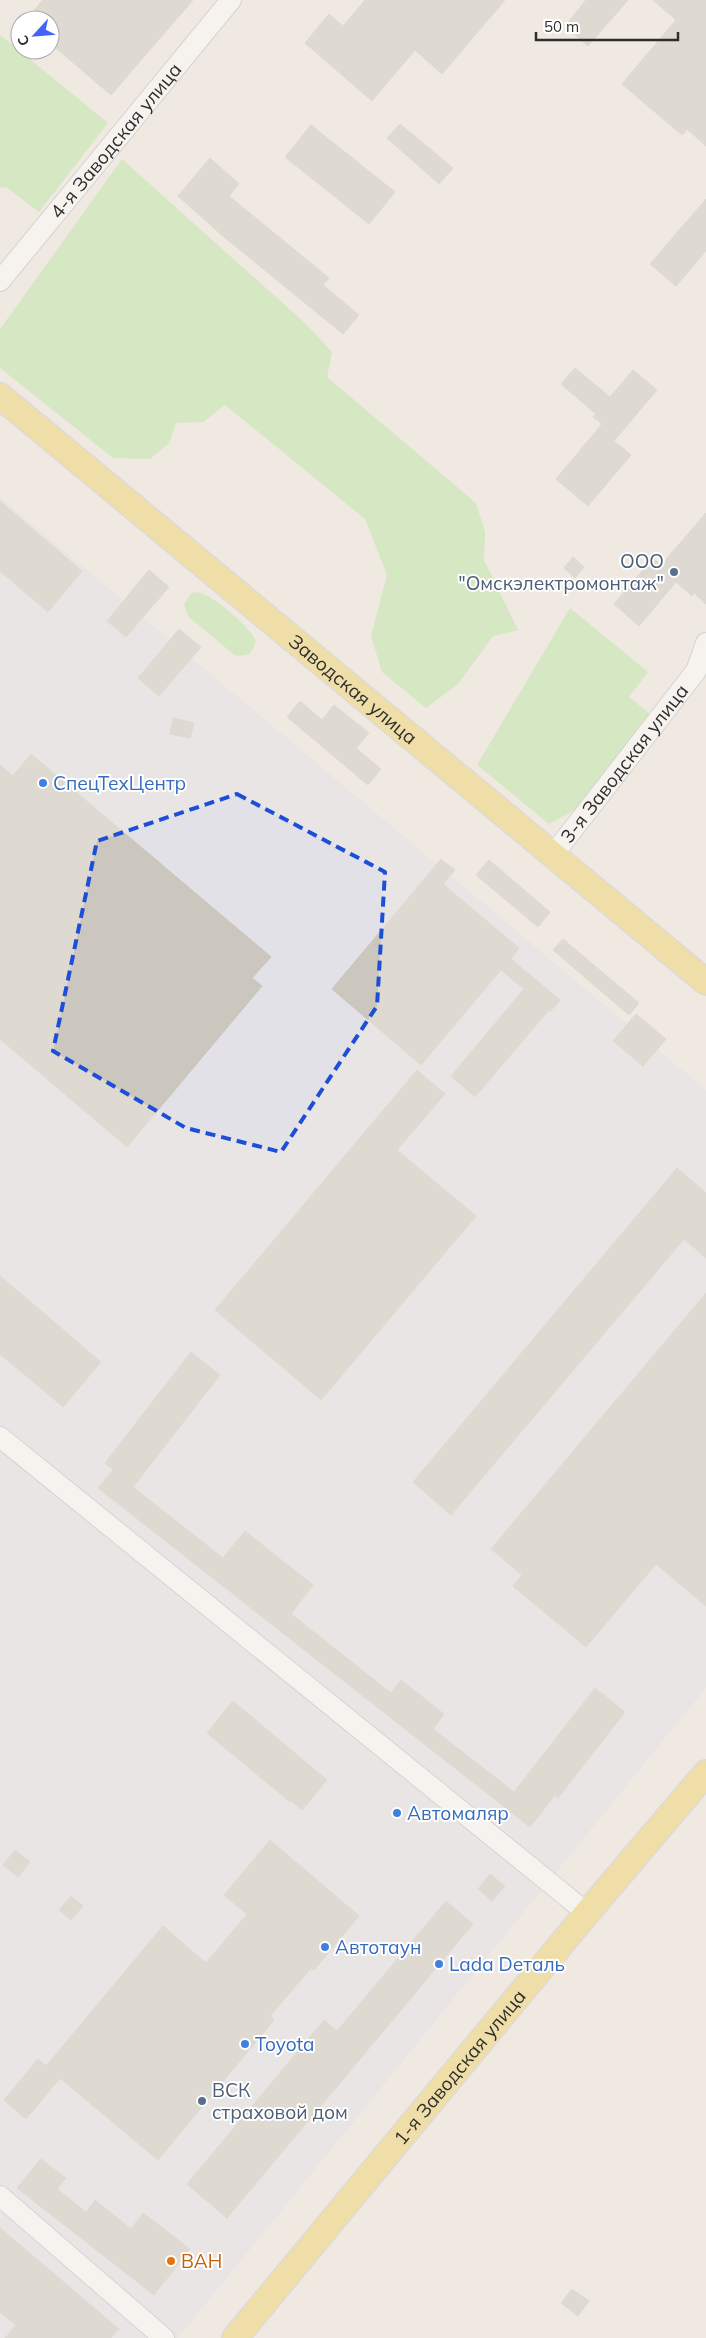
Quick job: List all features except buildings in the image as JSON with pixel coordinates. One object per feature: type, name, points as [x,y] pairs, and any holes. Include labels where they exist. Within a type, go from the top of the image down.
[{"type":"main road","name":"Заводская улица","points":[[0,396],[706,982]]},
{"type":"main road","name":"1-я Заводская улица","points":[[235,2338],[586,1913],[706,1773]]},
{"type":"street","name":"4-я Заводская улица","points":[[0,281],[231,0]]},
{"type":"street","name":"3-я Заводская улица","points":[[553,855],[696,671],[706,643]]},
{"type":"street","points":[[0,1437],[586,1913]]},
{"type":"street","points":[[0,2196],[164,2338]]},
{"type":"highlighted area","points":[[237,794],[385,872],[377,1006],[281,1152],[186,1128],[53,1051],[97,841]]},
{"type":"shaded area","points":[[0,497],[706,1090],[706,1688],[178,2338],[0,2338]]},
{"type":"green space","points":[[0,35],[10,43],[10,60],[31,60],[108,123],[39,212],[6,187],[0,188]]},
{"type":"green space","points":[[122,159],[306,324],[332,352],[327,377],[476,503],[485,532],[484,560],[518,630],[493,636],[458,684],[426,708],[382,672],[371,636],[387,575],[365,519],[225,405],[203,422],[176,423],[169,443],[150,459],[113,458],[0,368],[0,329]]},
{"type":"green space","points":[[196,592],[220,604],[247,629],[256,642],[250,654],[237,656],[232,653],[189,617],[184,605],[190,594]]},
{"type":"green space","points":[[570,608],[648,672],[629,697],[650,714],[585,805],[549,824],[477,765]]},
{"type":"place","name":"ООО \"Омскэлектромонтаж\"","points":[[674,572]]},
{"type":"place","name":"СпецТехЦентр","points":[[43,783]]},
{"type":"place","name":"Автомаляр","points":[[397,1813]]},
{"type":"place","name":"Автотаун","points":[[325,1947]]},
{"type":"place","name":"Lada Dеталь","points":[[439,1964]]},
{"type":"place","name":"Toyota","points":[[245,2044]]},
{"type":"place","name":"ВСК страховой дом","points":[[202,2101]]},
{"type":"place","name":"ВАН","points":[[171,2261]]}]
